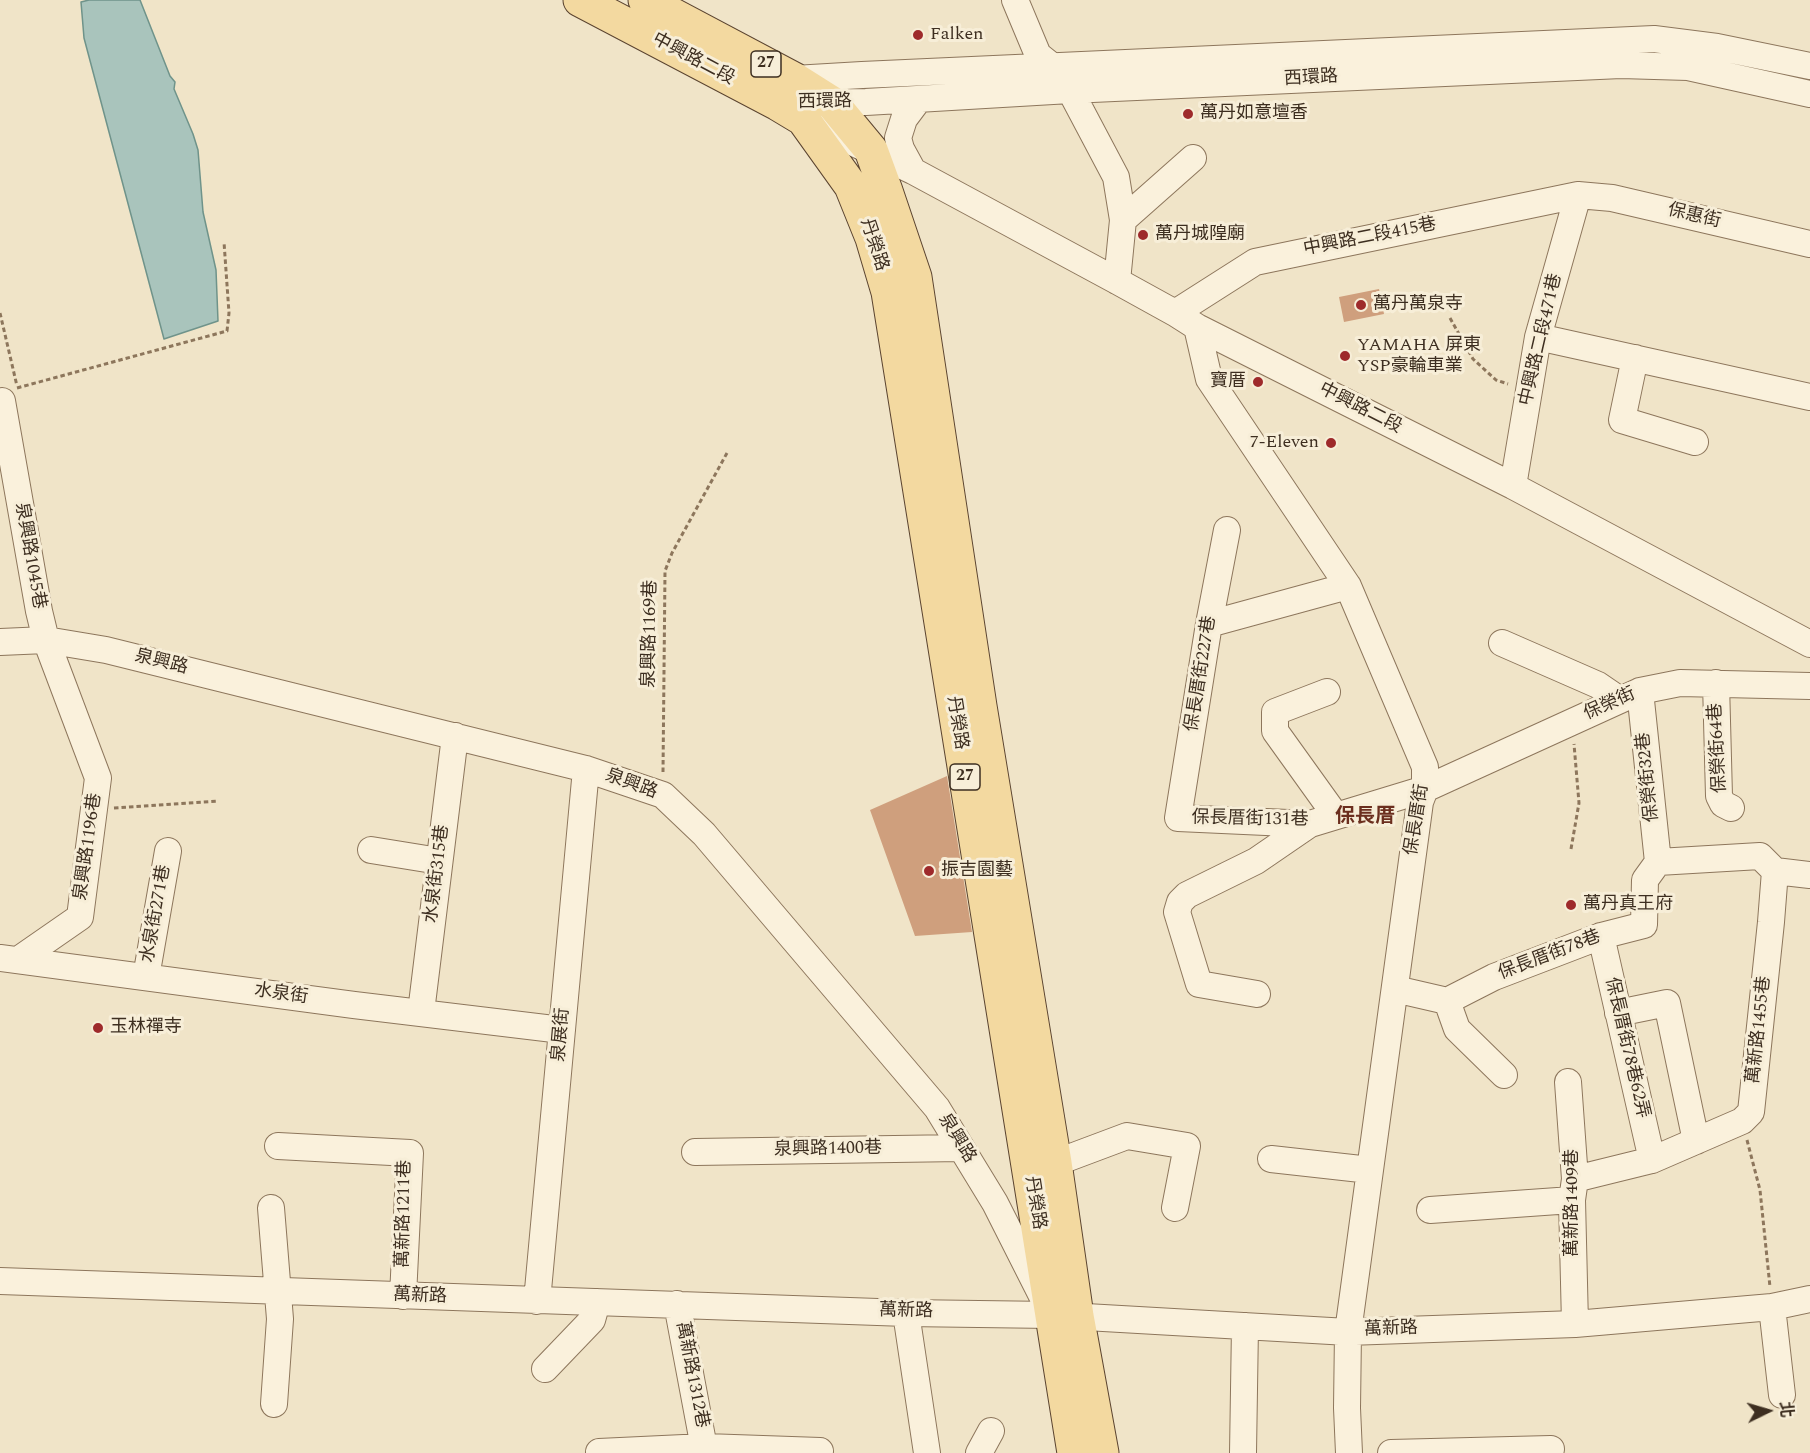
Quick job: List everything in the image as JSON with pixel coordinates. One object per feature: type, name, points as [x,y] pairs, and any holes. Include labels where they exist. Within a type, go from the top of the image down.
[{"type":"main road","name":"中興路二段","points":[[580,0],[792,101],[832,103],[871,150]]},
{"type":"main road","name":"中興路二段","points":[[645,0],[792,101]]},
{"type":"main road","name":"丹榮路","points":[[792,101],[851,186],[872,238],[888,292],[1055,1162],[1074,1453]]},
{"type":"main road","name":"丹榮路","points":[[871,150],[915,277],[967,708],[1064,1315],[1102,1453]]},
{"type":"street","points":[[1015,0],[1038,55],[1053,67],[1070,90],[1116,177],[1123,220],[1117,281]]},
{"type":"street","name":"西環路","points":[[792,101],[1053,67],[1654,39],[1717,47],[1810,66]]},
{"type":"street","name":"西環路","points":[[832,103],[1621,65],[1688,67],[1810,94]]},
{"type":"street","points":[[913,171],[901,149],[898,138],[904,119],[919,99]]},
{"type":"street","name":"中興路二段","points":[[792,101],[871,150],[1117,281],[1197,327],[1513,486],[1810,644]]},
{"type":"street","points":[[1123,220],[1193,158]]},
{"type":"street","name":"保惠街","points":[[1578,195],[1612,198],[1810,244]]},
{"type":"street","name":"中興路二段415巷","points":[[1175,313],[1255,262],[1578,195]]},
{"type":"street","name":"中興路二段471巷","points":[[1513,486],[1538,337],[1578,195]]},
{"type":"street","name":"保長厝街","points":[[1197,327],[1209,379],[1348,586],[1425,766],[1425,789],[1420,802],[1348,1332],[1349,1453]]},
{"type":"street","points":[[1538,337],[1810,397]]},
{"type":"street","points":[[1635,358],[1622,420],[1695,442]]},
{"type":"street","name":"泉興路1045巷","points":[[10,395],[39,611],[46,640]]},
{"type":"street","name":"保長厝街227巷","points":[[1178,818],[1209,624],[1227,530]]},
{"type":"street","points":[[1209,624],[1348,586]]},
{"type":"street","name":"泉興路","points":[[0,642],[46,640],[106,650],[586,769],[663,795],[704,834],[937,1108],[1064,1315]]},
{"type":"street","name":"泉興路1196巷","points":[[9,959],[80,917],[98,778],[46,640]]},
{"type":"street","points":[[1502,643],[1598,685],[1630,696]]},
{"type":"street","name":"保榮街","points":[[1425,789],[1630,696],[1680,683],[1810,686]]},
{"type":"street","name":"保榮街64巷","points":[[1716,683],[1719,796],[1723,804],[1731,808]]},
{"type":"street","points":[[1327,692],[1275,712],[1275,731],[1336,816]]},
{"type":"street","name":"保榮街32巷","points":[[1630,696],[1658,862]]},
{"type":"street","name":"水泉街315巷","points":[[421,1012],[455,736]]},
{"type":"street","name":"泉展街","points":[[537,1300],[586,769]]},
{"type":"street","name":"保長厝街131巷","points":[[1178,818],[1310,824],[1425,789]]},
{"type":"street","points":[[1257,994],[1199,984],[1177,912],[1180,902],[1187,895],[1256,861],[1310,824]]},
{"type":"street","points":[[371,850],[439,861]]},
{"type":"street","name":"水泉街271巷","points":[[146,977],[168,851]]},
{"type":"street","points":[[1658,862],[1760,856],[1775,871],[1810,875]]},
{"type":"street","name":"保長厝街78巷","points":[[1447,1001],[1494,977],[1601,936],[1644,924],[1646,880],[1658,862]]},
{"type":"street","name":"萬新路1455巷","points":[[1742,1121],[1751,1112],[1775,871]]},
{"type":"street","name":"保長厝街78巷62弄","points":[[1601,936],[1652,1160]]},
{"type":"street","name":"水泉街","points":[[9,959],[562,1030]]},
{"type":"street","points":[[1395,989],[1447,1001],[1456,1029],[1504,1076]]},
{"type":"street","points":[[1618,1012],[1667,1004],[1696,1141]]},
{"type":"street","name":"萬新路1409巷","points":[[1568,1082],[1573,1190],[1575,1324]]},
{"type":"street","points":[[1430,1210],[1573,1190],[1652,1160],[1742,1121]]},
{"type":"street","points":[[1055,1162],[1127,1136],[1187,1146],[1175,1208]]},
{"type":"street","name":"萬新路1211巷","points":[[278,1146],[410,1153],[403,1296]]},
{"type":"street","name":"泉興路1400巷","points":[[695,1152],[961,1148]]},
{"type":"street","points":[[1271,1159],[1370,1170]]},
{"type":"street","points":[[271,1208],[280,1319],[274,1404]]},
{"type":"street","name":"萬新路","points":[[0,1281],[906,1313],[1064,1315],[1348,1332],[1575,1324],[1772,1307],[1810,1299]]},
{"type":"street","points":[[545,1369],[592,1320],[597,1302]]},
{"type":"street","name":"萬新路1312巷","points":[[599,1452],[705,1450],[677,1304]]},
{"type":"street","points":[[1772,1307],[1782,1395]]},
{"type":"street","points":[[906,1313],[932,1451]]},
{"type":"street","points":[[1243,1453],[1245,1326]]},
{"type":"street","points":[[979,1453],[992,1431]]},
{"type":"street","points":[[1390,1453],[1551,1449]]},
{"type":"street","points":[[705,1450],[820,1451]]},
{"type":"path","points":[[0,313],[10,395],[227,331],[229,313],[224,242]]},
{"type":"path","points":[[1450,318],[1473,359],[1496,380],[1529,392]]},
{"type":"path","name":"泉興路1169巷","points":[[663,795],[665,571],[672,553],[727,453]]},
{"type":"path","points":[[1571,849],[1579,803],[1572,722]]},
{"type":"path","points":[[94,810],[218,801]]},
{"type":"path","points":[[1742,1121],[1760,1190],[1772,1307]]},
{"type":"water","points":[[140,0],[170,76],[175,82],[174,89],[198,150],[203,212],[216,270],[218,321],[164,339],[84,38],[81,2]]},
{"type":"building","name":"萬丹萬泉寺","points":[[1379,289],[1384,314],[1344,322],[1339,297]]},
{"type":"building","name":"振吉園藝","points":[[947,776],[972,932],[915,936],[870,810]]},
{"type":"place","name":"Falken","points":[[918,35]]},
{"type":"place","name":"萬丹如意壇香","points":[[1188,114]]},
{"type":"place","name":"萬丹城隍廟","points":[[1143,235]]},
{"type":"place","name":"萬丹萬泉寺","points":[[1361,305]]},
{"type":"place","name":"YAMAHA 屏東 YSP豪輪車業","points":[[1345,356]]},
{"type":"place","name":"寶厝","points":[[1258,382]]},
{"type":"place","name":"7-Eleven","points":[[1331,443]]},
{"type":"place","name":"振吉園藝","points":[[929,871]]},
{"type":"place","name":"萬丹真王府","points":[[1571,905]]},
{"type":"place","name":"玉林禪寺","points":[[98,1028]]},
{"type":"district","name":"保長厝","points":[[1365,818]]}]
